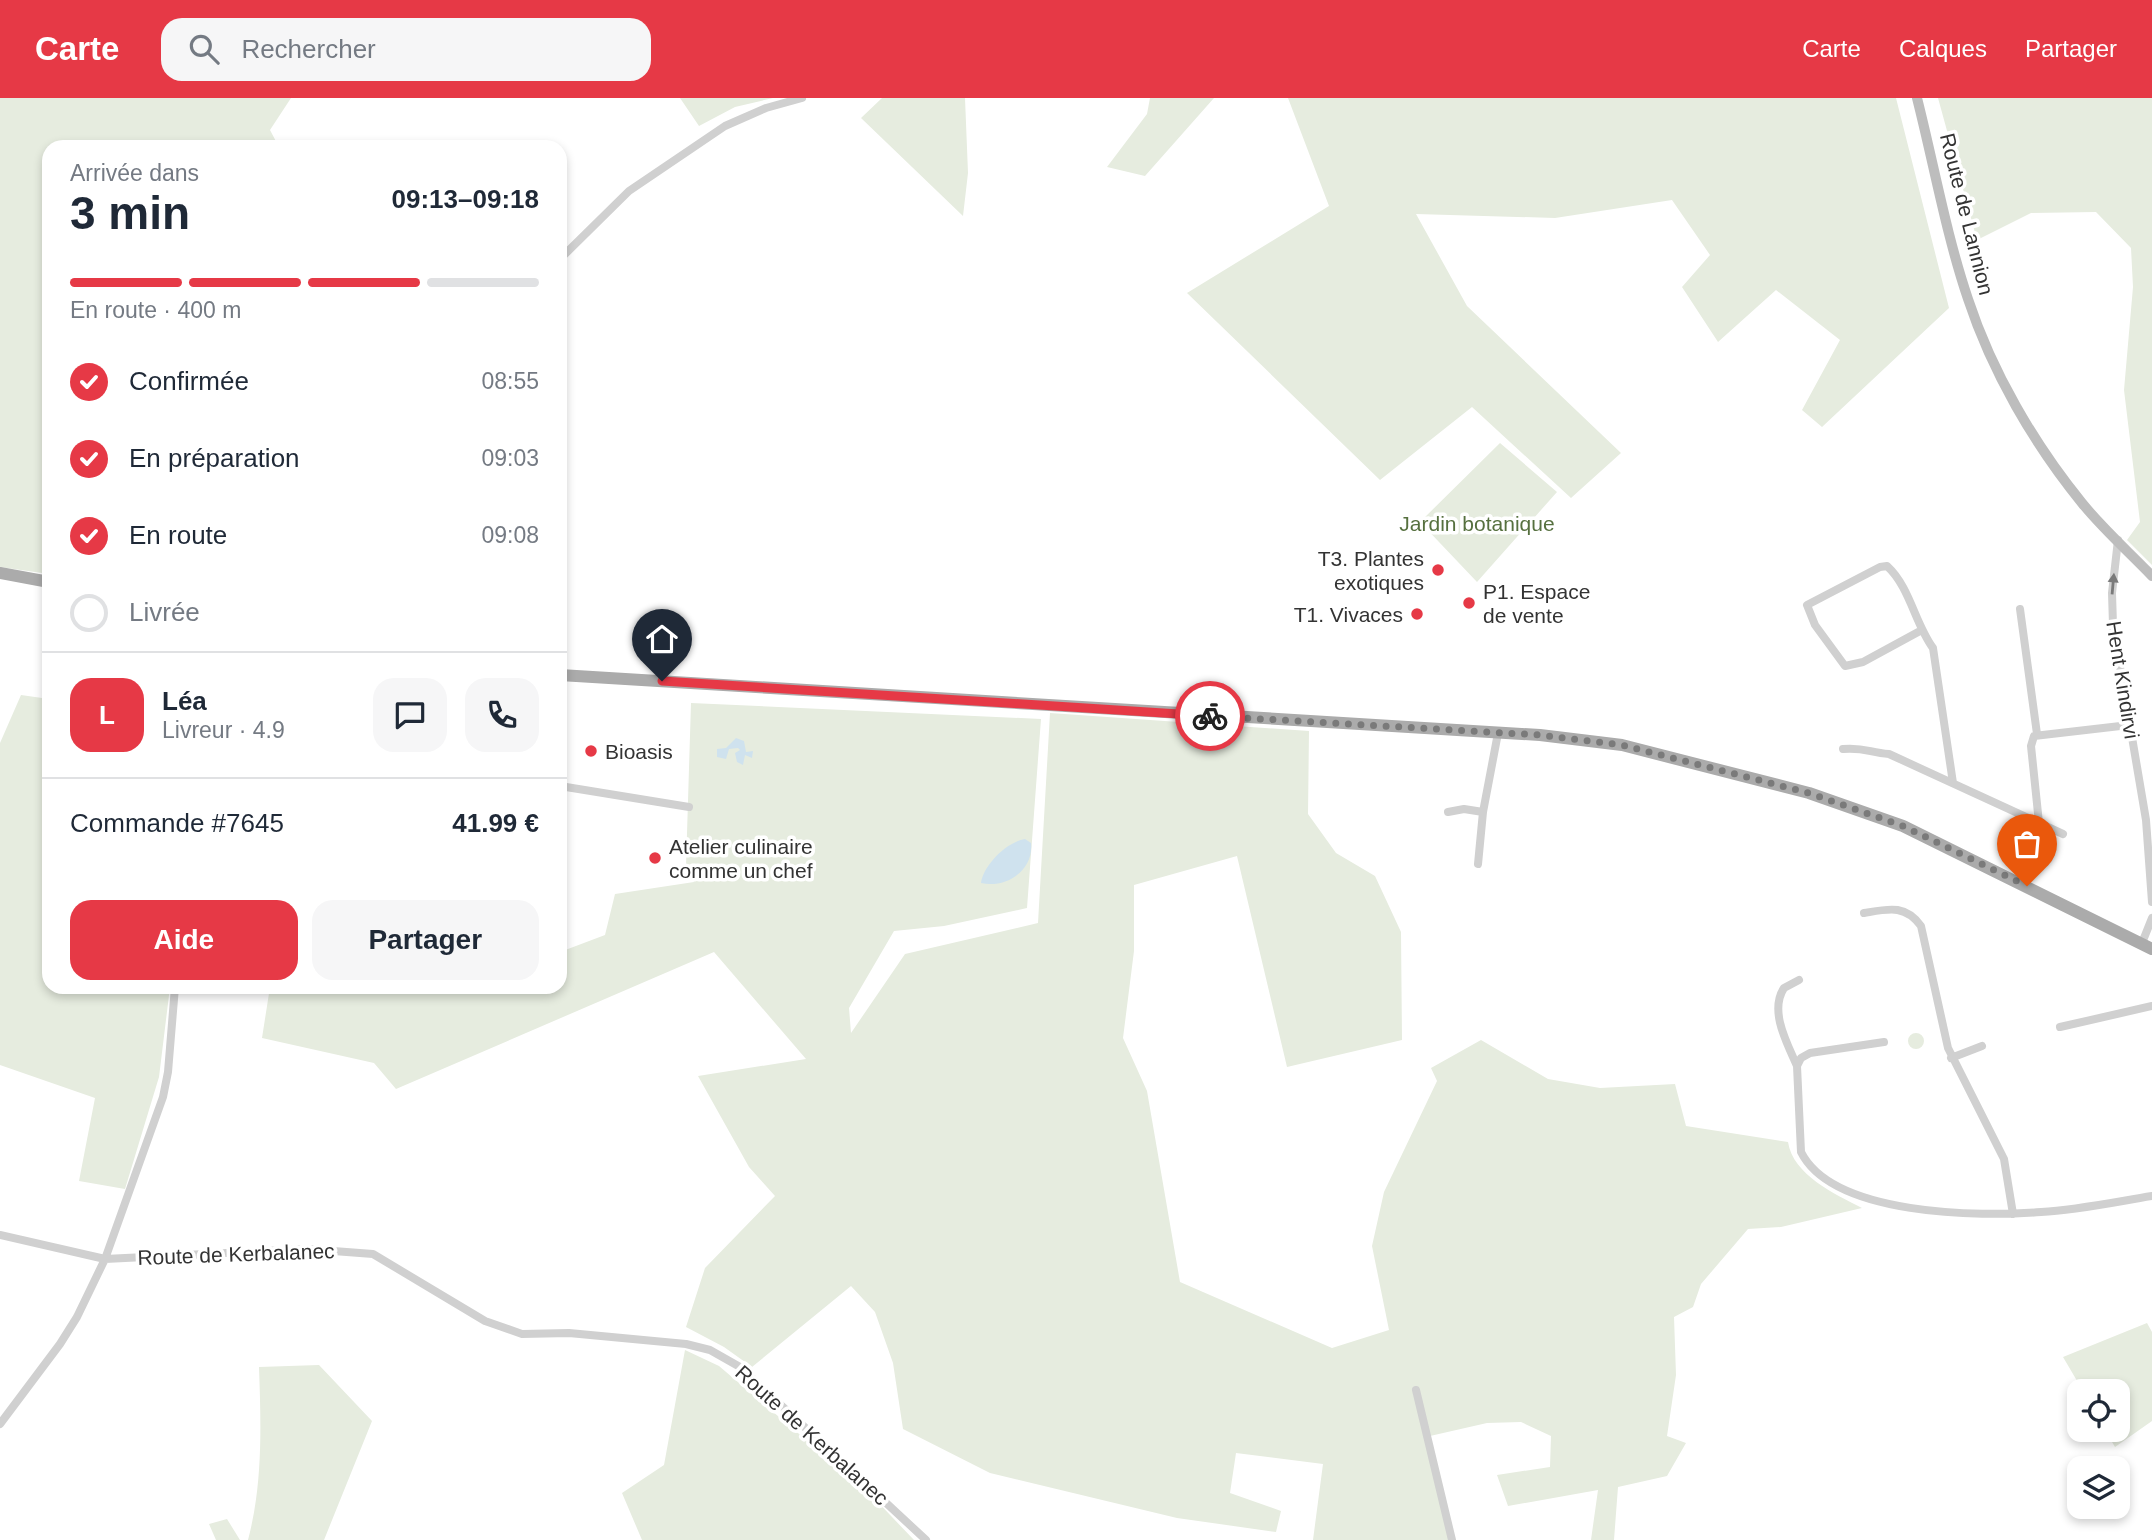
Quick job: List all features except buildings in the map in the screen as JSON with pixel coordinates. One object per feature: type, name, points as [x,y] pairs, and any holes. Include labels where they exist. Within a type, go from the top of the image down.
[{"type":"main road","name":"Route de Lannion","points":[[1917,98],[1968,301],[1994,362],[2037,440],[2082,504],[2152,576]]},
{"type":"main road","points":[[0,573],[42,581]]},
{"type":"main road","points":[[567,675],[1453,730],[1622,745],[1809,793],[1903,826],[2147,946]]},
{"type":"street","points":[[567,252],[629,191],[716,132],[766,108],[802,98]]},
{"type":"street","name":"Hent Kindirvi","points":[[2118,540],[2112,593],[2113,625],[2129,725],[2149,819],[2152,902]]},
{"type":"street","points":[[1920,631],[1863,662],[1845,666],[1815,625],[1807,605],[1880,567],[1887,566],[1909,601],[1920,631],[1933,648],[1938,667],[1953,783]]},
{"type":"street","points":[[2020,609],[2037,734],[2031,746],[2039,823]]},
{"type":"street","points":[[2037,734],[2129,725]]},
{"type":"street","points":[[1478,864],[1483,812],[1498,733]]},
{"type":"street","points":[[1843,749],[1865,747],[1878,754],[1889,754],[2063,834]]},
{"type":"street","points":[[567,787],[689,807]]},
{"type":"street","points":[[1448,812],[1464,809],[1483,812]]},
{"type":"street","points":[[1864,913],[1898,908],[1910,914],[1921,926],[1951,1058],[2004,1159],[2013,1214]]},
{"type":"street","points":[[2147,946],[2152,918]]},
{"type":"street","points":[[1799,981],[1784,988],[1778,1004],[1780,1020],[1797,1066],[1800,1147],[1804,1157],[1828,1179],[1866,1198],[1899,1207],[2013,1214],[2152,1196]]},
{"type":"street","points":[[0,1424],[60,1344],[105,1259],[163,1097],[172,1039],[175,994]]},
{"type":"street","points":[[2060,1027],[2152,1006]]},
{"type":"street","points":[[1797,1066],[1801,1058],[1810,1053],[1884,1042]]},
{"type":"street","points":[[1951,1058],[1982,1046]]},
{"type":"street","name":"Route de Kerbalanec","points":[[0,1235],[105,1259],[307,1249],[373,1254],[485,1321],[522,1334],[569,1334],[702,1348],[740,1367],[926,1540]]},
{"type":"street","points":[[1416,1390],[1452,1540]]},
{"type":"green space","points":[[0,98],[291,98],[270,130],[275,140],[42,140],[42,573],[0,567]]},
{"type":"green space","points":[[680,98],[773,98],[735,107],[699,126]]},
{"type":"green space","points":[[882,98],[965,98],[968,173],[963,216],[861,118]]},
{"type":"green space","points":[[1150,98],[1214,98],[1145,176],[1107,167],[1147,114]]},
{"type":"green space","points":[[1288,98],[1896,98],[1949,308],[1822,427],[1802,410],[1840,340],[1776,290],[1718,342],[1682,287],[1710,255],[1672,200],[1555,218],[1416,214],[1467,306],[1621,453],[1571,498],[1472,407],[1380,480],[1187,293],[1329,206]]},
{"type":"green space","points":[[1938,98],[2152,98],[2152,565],[2127,540],[2140,522],[2124,390],[2133,287],[2131,248],[2096,212],[2031,213],[1977,240]]},
{"type":"green space","name":"Jardin botanique","points":[[1500,443],[1557,492],[1477,582],[1420,522]]},
{"type":"green space","points":[[21,695],[42,698],[42,994],[169,994],[159,1077],[125,1189],[79,1181],[95,1098],[0,1065],[0,743]]},
{"type":"green space","points":[[691,703],[1041,719],[1027,908],[944,926],[894,931],[849,1008],[851,1033],[905,954],[1038,923],[1050,713],[1309,731],[1308,814],[1336,853],[1375,876],[1401,932],[1402,1040],[1287,1067],[1237,856],[1134,885],[1134,951],[1123,1038],[1147,1091],[1180,1282],[1332,1348],[1389,1330],[1372,1246],[1384,1192],[1437,1081],[1431,1068],[1481,1040],[1548,1079],[1600,1088],[1675,1084],[1686,1126],[1788,1142],[1792,1154],[1806,1174],[1828,1190],[1862,1208],[1781,1227],[1748,1229],[1701,1284],[1693,1307],[1674,1317],[1676,1375],[1667,1436],[1686,1443],[1667,1476],[1618,1487],[1614,1540],[1591,1540],[1598,1490],[1508,1506],[1497,1475],[1550,1467],[1551,1436],[1521,1422],[1487,1423],[1430,1436],[1454,1540],[1313,1540],[1323,1464],[1236,1453],[1230,1493],[1281,1511],[1276,1532],[1177,1518],[990,1473],[903,1429],[893,1363],[875,1312],[851,1286],[752,1367],[724,1347],[686,1327],[705,1268],[775,1196],[749,1167],[698,1076],[806,1059],[714,952],[396,1089],[374,1063],[262,1038],[269,994],[567,994],[567,949],[605,935],[615,894],[694,882],[686,866]]},
{"type":"green space","points":[[1916,1033],[1924,1041],[1916,1049],[1908,1041]]},
{"type":"green space","points":[[2147,1323],[2152,1332],[2152,1421],[2130,1436],[2130,1379],[2076,1379],[2063,1357]]},
{"type":"green space","points":[[685,1350],[719,1366],[871,1495],[914,1540],[642,1540],[622,1493],[664,1465]]},
{"type":"green space","points":[[319,1365],[372,1421],[324,1540],[248,1540],[259,1476],[259,1367]]},
{"type":"green space","points":[[227,1519],[240,1540],[216,1540],[209,1524]]},
{"type":"water","points":[[736,738],[744,741],[746,752],[753,751],[752,758],[745,755],[743,765],[737,762],[735,753],[740,750],[738,748],[729,749],[726,759],[717,757],[717,749],[726,748]]},
{"type":"water","points":[[1025,839],[1031,843],[1031,853],[1023,869],[1009,880],[1000,883],[981,883],[986,869],[1003,850]]},
{"type":"way so far","points":[[1210,716],[1540,735],[1622,745],[1809,793],[1903,826],[2027,886]]},
{"type":"place","name":"T3. Plantes exotiques","points":[[1438,570]]},
{"type":"place","name":"P1. Espace de vente","points":[[1469,603]]},
{"type":"place","name":"T1. Vivaces","points":[[1417,614]]},
{"type":"place","name":"Bioasis","points":[[591,751]]},
{"type":"place","name":"Atelier culinaire comme un chef","points":[[655,858]]},
{"type":"route","points":[[662,681],[1210,716]]}]
